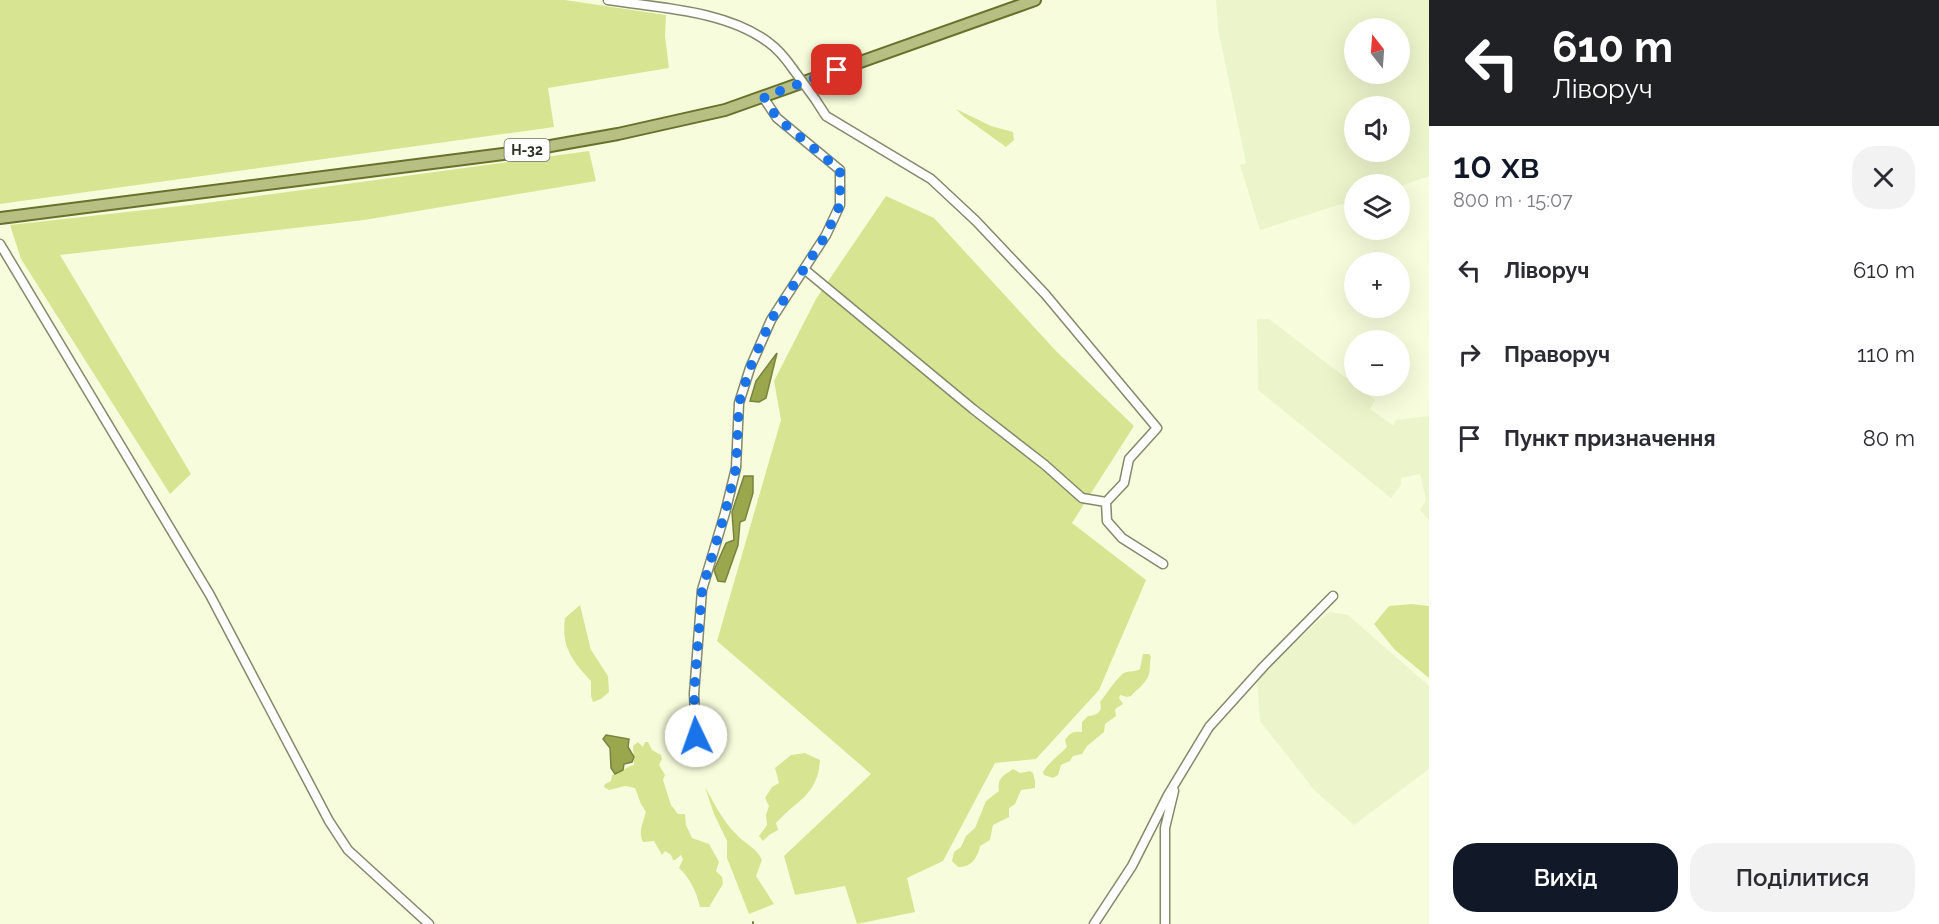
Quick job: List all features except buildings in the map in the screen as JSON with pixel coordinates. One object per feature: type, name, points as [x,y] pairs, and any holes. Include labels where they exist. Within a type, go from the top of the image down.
[{"type":"main road","name":"Н-32","points":[[0,218],[511,153],[618,134],[724,110],[1035,0]]},
{"type":"street","points":[[608,0],[685,10],[730,23],[770,43],[793,69],[826,116],[931,179],[976,221],[1045,294],[1157,428],[1129,459],[1124,483],[1106,502],[1107,522],[1122,538],[1163,564]]},
{"type":"street","points":[[696,736],[694,694],[702,590],[736,468],[739,403],[750,368],[771,320],[826,235],[840,205],[840,170],[777,118],[764,97]]},
{"type":"street","points":[[0,244],[210,595],[329,821],[348,850],[429,924]]},
{"type":"street","points":[[804,269],[973,410],[1045,465],[1082,498],[1106,502]]},
{"type":"street","points":[[1094,924],[1132,866],[1176,782],[1209,727],[1264,666],[1333,596]]},
{"type":"street","points":[[1165,924],[1165,828],[1176,782]]},
{"type":"shaded area","points":[[0,0],[565,0],[666,15],[665,36],[669,68],[548,88],[554,127],[0,204]]},
{"type":"shaded area","points":[[1216,0],[1429,0],[1429,176],[1410,183],[1410,174],[1344,174],[1344,203],[1260,230],[1240,165],[1246,163],[1218,29]]},
{"type":"shaded area","points":[[956,109],[991,126],[1013,132],[1014,140],[1006,147]]},
{"type":"shaded area","points":[[589,151],[596,181],[364,220],[60,255],[191,474],[170,494],[21,259],[10,225],[198,204]]},
{"type":"shaded area","points":[[886,196],[934,218],[1056,351],[1134,426],[1072,523],[1146,580],[1099,690],[1036,759],[995,763],[943,861],[907,878],[915,912],[857,924],[845,886],[795,895],[784,856],[871,774],[717,641],[781,420],[774,381],[816,299]]},
{"type":"shaded area","points":[[1257,319],[1269,319],[1344,376],[1344,396],[1370,396],[1375,400],[1370,409],[1394,426],[1395,420],[1429,416],[1429,520],[1420,510],[1426,500],[1420,474],[1401,478],[1401,485],[1391,498],[1258,390]]},
{"type":"shaded area","points":[[777,353],[766,398],[759,402],[750,401],[756,381]]},
{"type":"shaded area","points":[[744,476],[753,476],[753,493],[745,520],[740,522],[738,545],[725,582],[718,581],[714,570],[726,543],[734,540],[732,512]]},
{"type":"shaded area","points":[[1411,604],[1429,606],[1429,678],[1394,649],[1374,624],[1389,606]]},
{"type":"shaded area","points":[[580,605],[591,650],[608,676],[609,692],[593,702],[591,681],[573,659],[566,645],[565,618]]},
{"type":"shaded area","points":[[1329,612],[1348,615],[1429,686],[1429,769],[1354,825],[1315,791],[1260,721],[1257,682],[1265,669]]},
{"type":"shaded area","points":[[1143,654],[1149,654],[1151,657],[1148,677],[1143,685],[1131,696],[1120,695],[1119,698],[1123,704],[1115,709],[1116,716],[1105,724],[1104,732],[1087,746],[1082,754],[1073,756],[1070,761],[1061,765],[1058,775],[1053,778],[1044,775],[1043,772],[1048,765],[1067,747],[1065,740],[1070,734],[1082,732],[1082,722],[1088,716],[1098,712],[1101,708],[1100,702],[1119,677],[1126,672],[1140,669]]},
{"type":"shaded area","points":[[606,735],[629,739],[628,747],[634,757],[632,762],[624,764],[623,770],[615,774],[611,768],[610,748],[603,739]]},
{"type":"shaded area","points":[[638,742],[643,747],[645,742],[648,742],[652,750],[661,755],[659,765],[665,775],[663,780],[671,805],[678,814],[685,814],[686,825],[692,838],[709,844],[719,862],[716,871],[722,877],[723,884],[709,907],[700,907],[692,886],[679,868],[683,859],[681,855],[673,860],[671,855],[665,851],[662,855],[654,841],[643,842],[641,831],[646,812],[635,788],[625,786],[609,790],[604,787],[611,781],[612,775],[634,765],[633,746]]},
{"type":"shaded area","points":[[805,753],[820,760],[815,781],[805,796],[776,823],[778,830],[763,841],[759,836],[767,825],[766,815],[769,806],[765,798],[772,787],[779,783],[775,768],[791,755]]},
{"type":"shaded area","points":[[1013,769],[1020,773],[1030,771],[1033,773],[1035,788],[1021,790],[1015,804],[1009,808],[1009,817],[993,825],[990,840],[980,846],[973,861],[967,866],[958,867],[952,861],[954,852],[961,847],[966,836],[975,828],[986,801],[999,791],[1002,778]]},
{"type":"shaded area","points":[[705,787],[727,823],[760,856],[762,860],[756,876],[774,904],[749,914],[727,858],[727,841],[714,814]]},
{"type":"route","points":[[696,736],[694,694],[702,590],[736,468],[739,403],[750,368],[771,320],[826,235],[840,205],[840,170],[777,118],[764,97],[837,70]]}]
